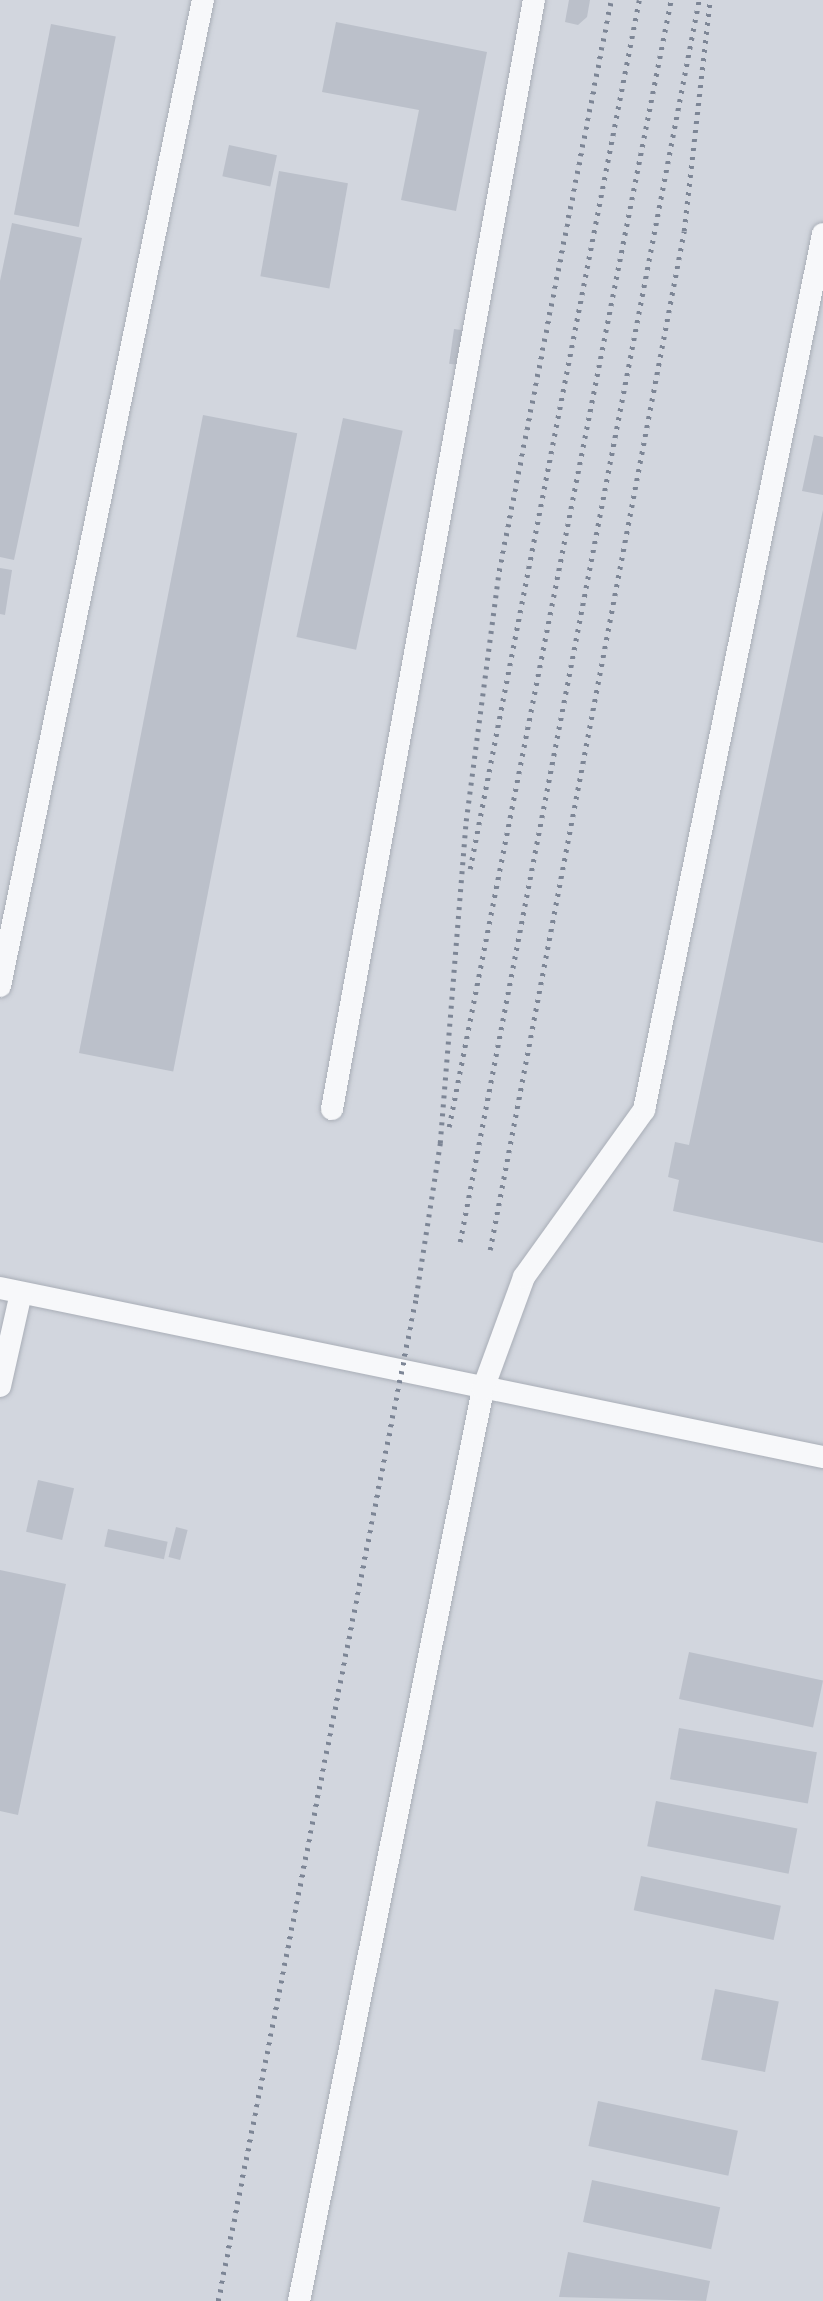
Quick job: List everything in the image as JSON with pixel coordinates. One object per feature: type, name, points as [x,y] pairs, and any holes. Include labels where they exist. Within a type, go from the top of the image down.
[{"type":"lane","points":[[0,986],[203,0]]},
{"type":"lane","points":[[332,1109],[534,0]]},
{"type":"lane","points":[[299,2301],[483,1389],[524,1277],[644,1110],[823,234]]},
{"type":"lane","points":[[0,1386],[10,1290],[483,1389],[823,1457]]},
{"type":"shaded area","points":[[0,0],[823,0],[823,2301],[0,2301]]},
{"type":"building","points":[[569,0],[590,0],[587,17],[578,25],[565,22]]},
{"type":"building","points":[[336,22],[487,52],[456,211],[401,200],[419,110],[322,92]]},
{"type":"building","points":[[51,24],[116,37],[79,227],[14,214]]},
{"type":"building","points":[[229,145],[277,155],[270,186],[222,176]]},
{"type":"building","points":[[279,171],[348,183],[329,289],[260,276]]},
{"type":"building","points":[[12,223],[82,238],[14,560],[0,557],[0,281]]},
{"type":"building","points":[[454,329],[475,332],[470,367],[449,364]]},
{"type":"building","points":[[203,415],[297,433],[173,1071],[79,1053]]},
{"type":"building","points":[[343,418],[403,431],[356,650],[296,637]]},
{"type":"building","points":[[814,435],[823,437],[823,495],[802,491]]},
{"type":"building","points":[[823,510],[823,1243],[673,1211],[679,1180],[668,1177],[675,1142],[689,1145]]},
{"type":"building","points":[[0,568],[12,570],[5,615],[0,614]]},
{"type":"building","points":[[38,1480],[74,1488],[62,1540],[26,1532]]},
{"type":"building","points":[[176,1527],[188,1530],[180,1560],[169,1557]]},
{"type":"building","points":[[108,1529],[168,1542],[164,1559],[104,1547]]},
{"type":"building","points":[[0,1570],[66,1584],[18,1815],[0,1811]]},
{"type":"building","points":[[689,1652],[823,1680],[813,1727],[679,1699]]},
{"type":"building","points":[[679,1728],[817,1752],[808,1804],[670,1779]]},
{"type":"building","points":[[656,1801],[797,1828],[789,1874],[647,1846]]},
{"type":"building","points":[[641,1876],[781,1906],[774,1940],[634,1910]]},
{"type":"building","points":[[715,1989],[779,2001],[765,2072],[701,2060]]},
{"type":"building","points":[[598,2101],[738,2131],[728,2176],[588,2146]]},
{"type":"building","points":[[592,2180],[720,2207],[711,2249],[583,2222]]},
{"type":"building","points":[[568,2252],[710,2281],[706,2301],[559,2297]]},
{"type":"railway","points":[[218,2301],[416,1297],[440,1143],[466,821],[499,571],[611,0]]},
{"type":"railway","points":[[470,869],[639,0]]},
{"type":"railway","points":[[449,1127],[671,0]]},
{"type":"railway","points":[[460,1242],[699,0]]},
{"type":"railway","points":[[490,1250],[684,231],[710,0]]}]
